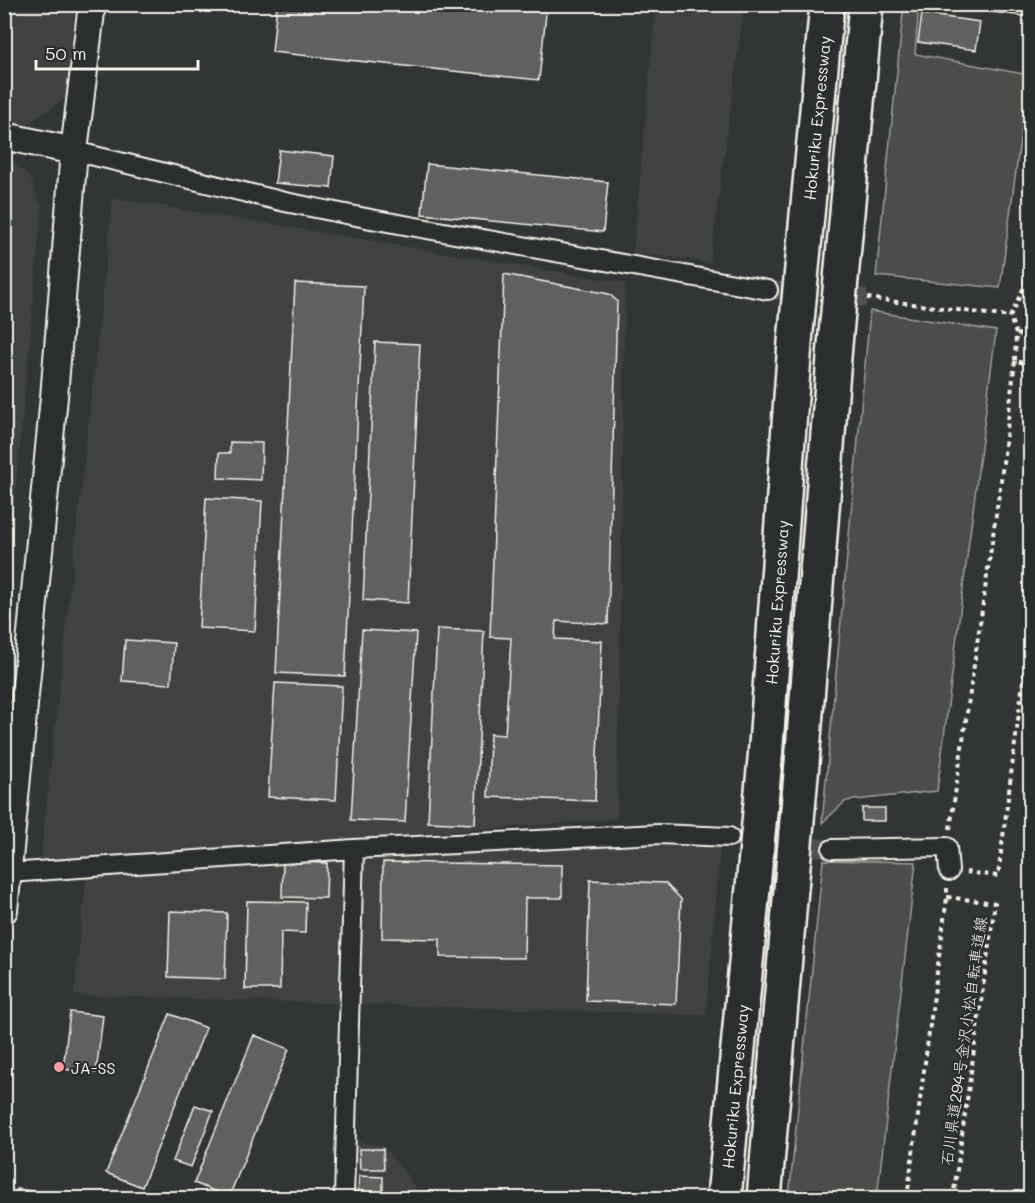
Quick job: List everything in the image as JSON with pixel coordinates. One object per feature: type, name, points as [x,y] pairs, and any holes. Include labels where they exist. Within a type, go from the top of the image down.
[{"type":"highway","name":"Hokuriku Expressway","points":[[724,1198],[765,759],[795,342],[827,4]]},
{"type":"highway","points":[[764,1198],[834,357],[866,4]]},
{"type":"street","points":[[4,910],[74,151],[92,4]]},
{"type":"street","points":[[4,136],[285,202],[768,290]]},
{"type":"street","points":[[6,873],[354,849],[658,834],[729,837]]},
{"type":"street","points":[[832,849],[947,847],[949,871]]},
{"type":"street","points":[[344,1198],[354,849]]},
{"type":"path","points":[[947,847],[1015,362],[1016,334],[1010,316],[1024,286],[1030,249]]},
{"type":"path","points":[[867,298],[1010,316]]},
{"type":"path","points":[[1016,334],[1030,336]]},
{"type":"path","points":[[1015,362],[1030,364]]},
{"type":"path","points":[[907,1198],[949,871],[998,876],[1030,627]]},
{"type":"path","name":"石川県道294号金沢小松自転車道線","points":[[947,897],[995,903],[972,1051],[953,1198]]},
{"type":"shaded area","points":[[904,4],[919,5],[915,54],[1029,75],[1000,288],[876,276]]},
{"type":"shaded area","points":[[4,5],[75,5],[66,98],[22,128],[5,124]]},
{"type":"shaded area","points":[[656,5],[744,5],[710,263],[633,252]]},
{"type":"shaded area","points":[[5,159],[13,161],[30,178],[42,207],[5,607]]},
{"type":"shaded area","points":[[113,198],[625,283],[617,819],[40,864]]},
{"type":"shaded area","points":[[870,311],[996,331],[937,791],[846,801],[822,823]]},
{"type":"shaded area","points":[[638,837],[721,840],[706,1015],[74,995],[86,878]]},
{"type":"shaded area","points":[[823,860],[916,862],[877,1198],[789,1198]]},
{"type":"shaded area","points":[[357,1142],[384,1146],[415,1186],[417,1198],[357,1198]]},
{"type":"building","points":[[277,4],[547,4],[539,80],[272,52]]},
{"type":"building","points":[[1030,4],[1030,17],[940,5]]},
{"type":"building","points":[[922,14],[980,22],[976,50],[918,42]]},
{"type":"building","points":[[279,150],[334,156],[331,188],[275,183]]},
{"type":"building","points":[[427,164],[608,182],[603,232],[422,214]]},
{"type":"building","points":[[504,274],[609,294],[617,301],[608,624],[556,621],[555,639],[602,641],[595,801],[488,797],[490,734],[505,735],[511,638],[490,637]]},
{"type":"building","points":[[295,283],[364,286],[345,676],[276,673]]},
{"type":"building","points":[[375,342],[420,344],[408,603],[363,600]]},
{"type":"building","points":[[230,442],[262,443],[261,480],[218,478],[219,453],[230,453]]},
{"type":"building","points":[[206,498],[262,501],[255,631],[199,628]]},
{"type":"building","points":[[437,629],[484,631],[475,824],[428,822]]},
{"type":"building","points":[[362,630],[416,633],[405,822],[351,820]]},
{"type":"building","points":[[125,640],[174,643],[171,684],[122,681]]},
{"type":"building","points":[[275,683],[342,686],[336,800],[268,797]]},
{"type":"building","points":[[862,808],[885,808],[885,821],[862,821]]},
{"type":"building","points":[[283,862],[327,863],[326,898],[282,897]]},
{"type":"building","points":[[383,862],[562,865],[562,898],[525,898],[524,958],[440,957],[440,939],[382,938]]},
{"type":"building","points":[[590,880],[665,883],[681,899],[676,1004],[586,1001]]},
{"type":"building","points":[[247,901],[306,902],[305,933],[281,932],[280,989],[245,989]]},
{"type":"building","points":[[170,911],[227,913],[225,979],[168,977]]},
{"type":"building","points":[[70,1012],[103,1016],[96,1073],[63,1069]]},
{"type":"building","points":[[170,1014],[206,1028],[142,1187],[106,1173]]},
{"type":"building","points":[[254,1035],[289,1049],[229,1197],[194,1183]]},
{"type":"building","points":[[195,1105],[213,1111],[191,1167],[173,1161]]},
{"type":"building","points":[[359,1149],[383,1149],[384,1169],[360,1169]]},
{"type":"building","points":[[359,1176],[383,1177],[383,1198],[358,1198]]},
{"type":"building","points":[[17,1189],[86,1198],[16,1198]]},
{"type":"tunnel","points":[[768,290],[867,298]]},
{"type":"tunnel","points":[[729,837],[832,849]]},
{"type":"place","name":"JA-SS","points":[[59,1067]]}]
